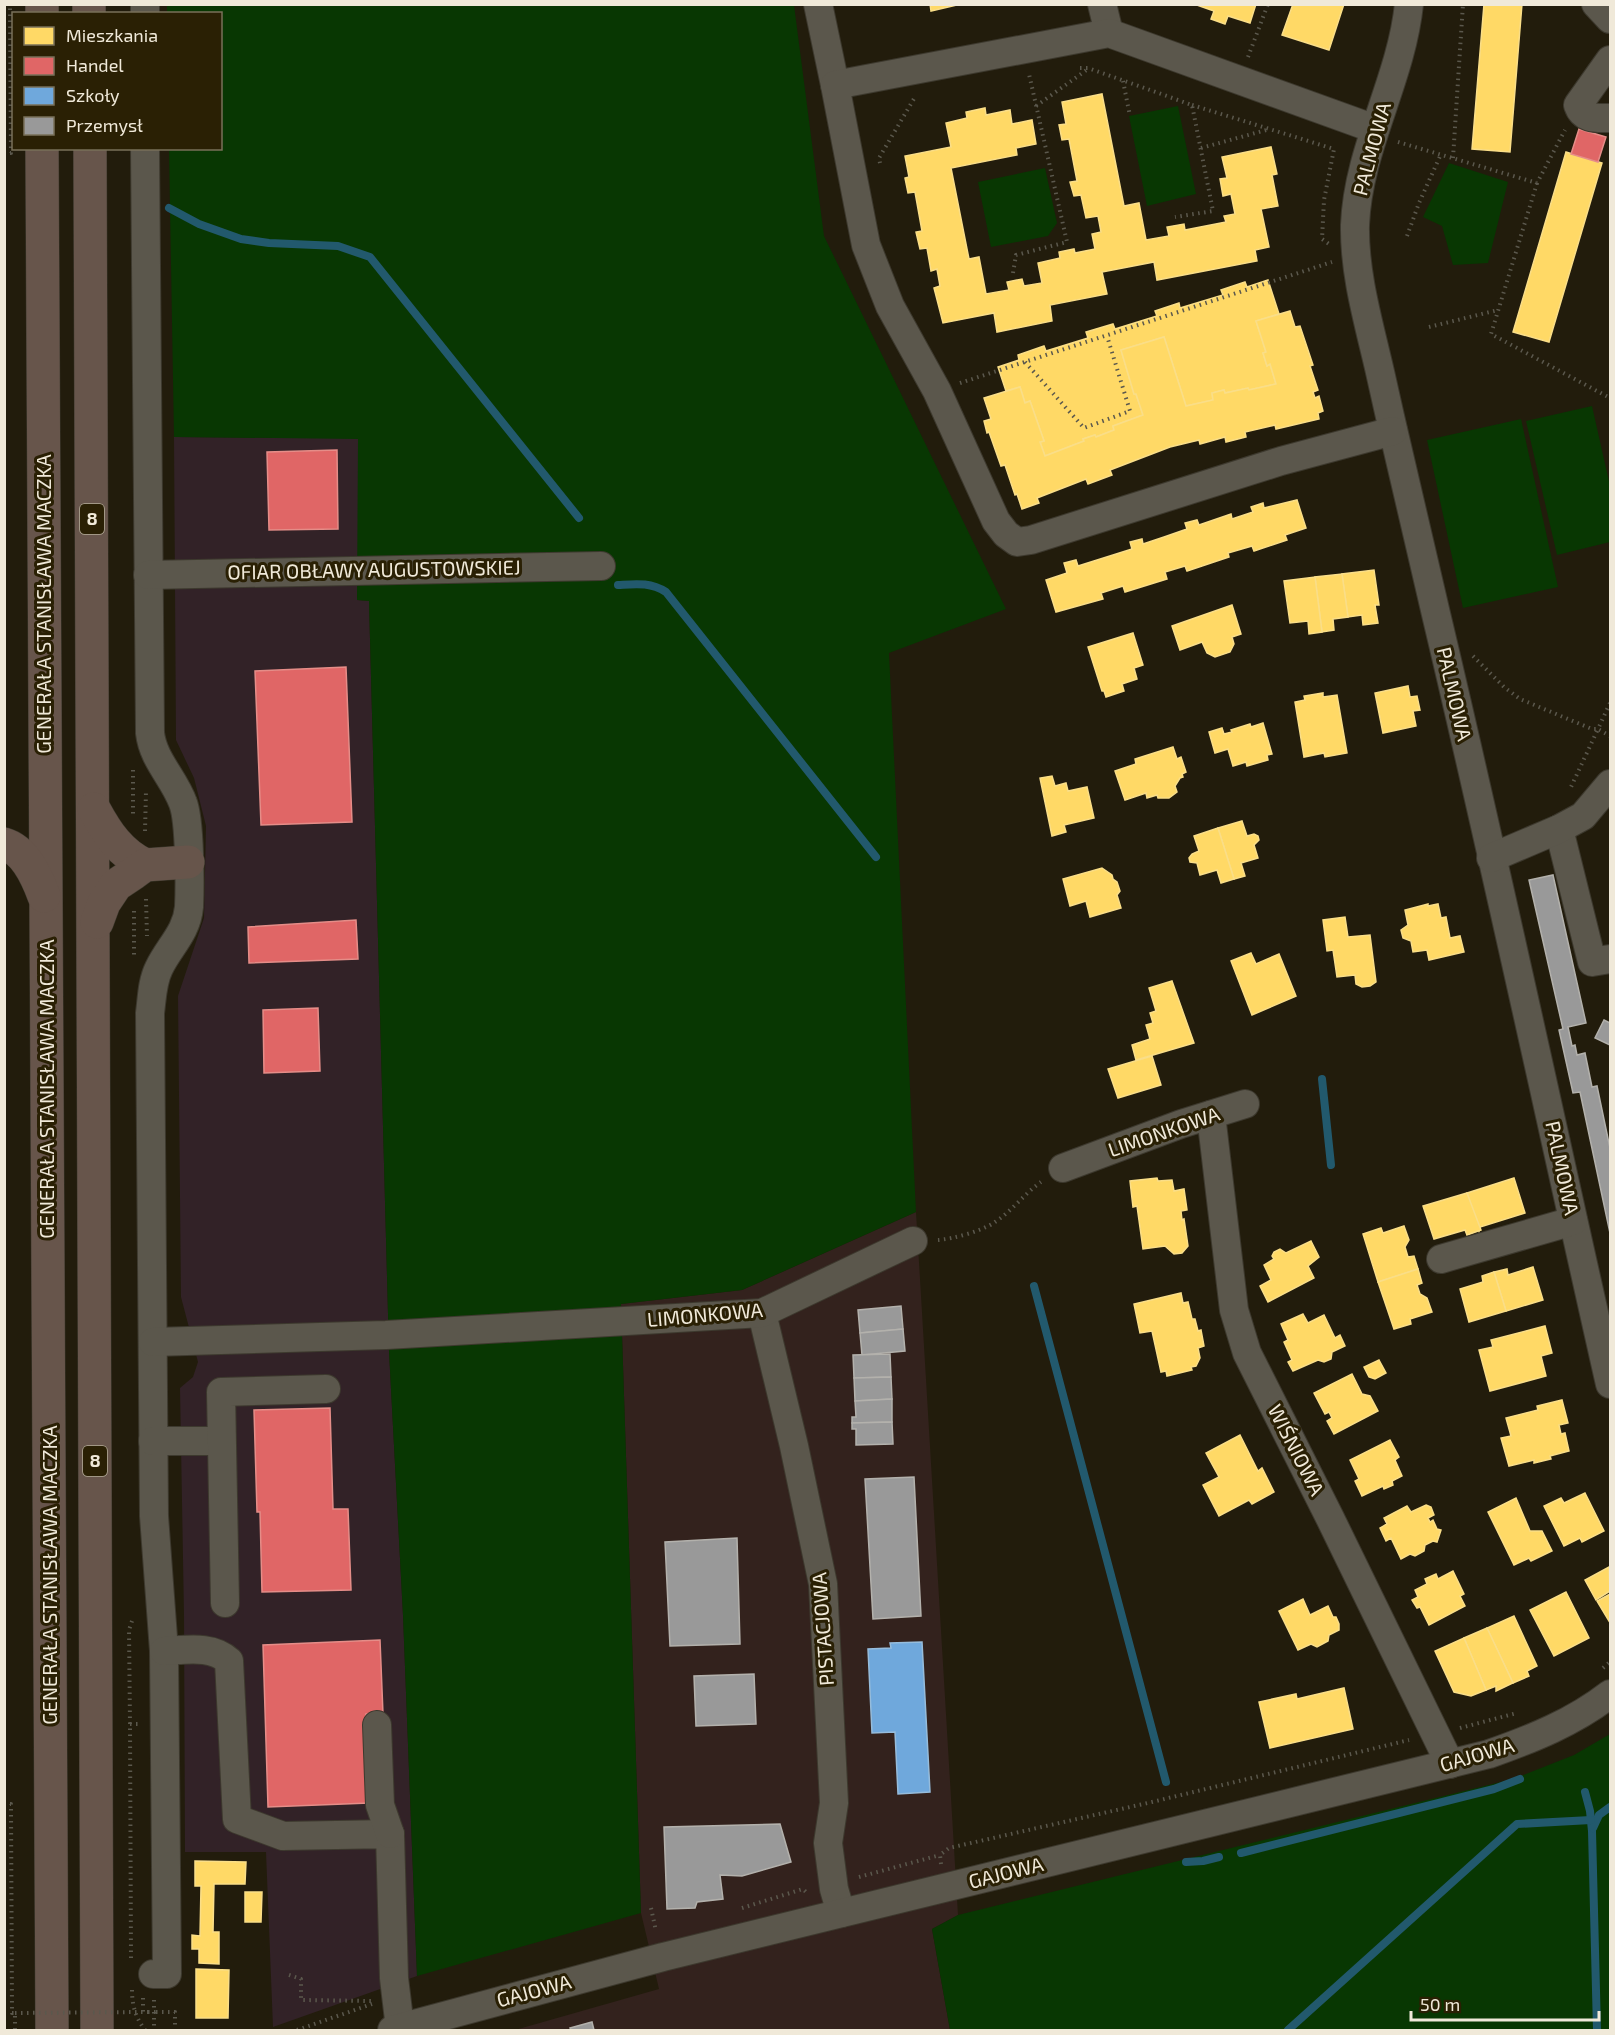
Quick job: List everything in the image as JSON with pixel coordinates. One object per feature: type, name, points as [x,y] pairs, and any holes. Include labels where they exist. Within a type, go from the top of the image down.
[{"type":"highway","name":"GENERAŁA STANISŁAWA MACZKA","points":[[42,150],[52,2031]]},
{"type":"highway","name":"8","points":[[90,150],[97,2031]]},
{"type":"highway","points":[[4,832],[12,829],[33,811],[46,787]]},
{"type":"highway","points":[[94,808],[119,847],[133,860],[145,866]]},
{"type":"highway","points":[[4,843],[12,846],[28,863],[39,882],[46,904]]},
{"type":"highway","points":[[94,930],[104,903],[116,885],[145,866],[189,862]]},
{"type":"highway","points":[[96,1992],[114,2031]]},
{"type":"street","points":[[818,4],[866,245],[890,306],[937,391],[996,521],[1006,534],[1017,542],[1031,540],[1281,460],[1393,431]]},
{"type":"street","points":[[1102,4],[1109,33]]},
{"type":"street","name":"PALMOWA","points":[[1409,4],[1382,134],[1359,183],[1355,227],[1361,287],[1611,1384]]},
{"type":"street","points":[[1596,4],[1611,19]]},
{"type":"street","points":[[835,85],[1109,33],[1382,134]]},
{"type":"street","points":[[1611,60],[1578,105],[1580,112],[1585,116],[1611,118]]},
{"type":"street","points":[[143,1982],[167,1974],[164,1651],[155,1526],[153,1442],[150,1013],[159,967],[185,927],[189,909],[189,862],[184,805],[154,752],[151,742],[145,150]]},
{"type":"street","name":"OFIAR OBŁAWY AUGUSTOWSKIEJ","points":[[148,575],[601,566]]},
{"type":"street","points":[[1491,858],[1560,829],[1583,816],[1611,784]]},
{"type":"street","points":[[1560,829],[1592,962],[1611,959]]},
{"type":"street","name":"LIMONKOWA","points":[[1064,1168],[1181,1124],[1245,1104]]},
{"type":"street","name":"WIŚNIOWA","points":[[1211,1115],[1233,1304],[1240,1334],[1247,1353],[1450,1764]]},
{"type":"street","points":[[1441,1259],[1573,1221]]},
{"type":"street","name":"LIMONKOWA","points":[[153,1342],[386,1335],[762,1313],[913,1241]]},
{"type":"street","name":"PISTACJOWA","points":[[762,1313],[794,1446],[823,1584],[834,1803],[828,1843],[834,1889],[841,1913]]},
{"type":"street","points":[[225,1603],[221,1392],[326,1389]]},
{"type":"street","points":[[153,1442],[221,1441]]},
{"type":"street","points":[[164,1651],[213,1651],[222,1654],[229,1661],[237,1819],[284,1836],[390,1834]]},
{"type":"street","name":"GAJOWA","points":[[396,2029],[640,1963],[1489,1754],[1543,1734],[1577,1717],[1606,1681]]},
{"type":"street","points":[[377,1725],[380,1804],[390,1834],[396,2029]]},
{"type":"path","points":[[4,153],[11,153],[10,4]]},
{"type":"path","points":[[1249,54],[1268,4]]},
{"type":"path","points":[[1453,158],[1463,4]]},
{"type":"path","points":[[1013,273],[1016,255],[1068,242],[1027,65]]},
{"type":"path","points":[[1036,106],[1089,68],[1192,105],[1335,149],[1324,200],[1322,239],[1332,246]]},
{"type":"path","points":[[1123,80],[1130,116]]},
{"type":"path","points":[[881,170],[879,158],[921,87]]},
{"type":"path","points":[[1175,217],[1213,211],[1192,105]]},
{"type":"path","points":[[1578,105],[1537,183],[1491,334],[1611,398]]},
{"type":"path","points":[[1201,148],[1272,128]]},
{"type":"path","points":[[1382,134],[1537,183]]},
{"type":"path","points":[[1407,236],[1441,154]]},
{"type":"path","points":[[977,378],[1332,262],[1332,254]]},
{"type":"path","points":[[1429,327],[1498,309]]},
{"type":"path","points":[[1025,362],[1084,428],[1131,411],[1107,336]]},
{"type":"path","points":[[1472,655],[1504,687],[1520,699],[1611,736]]},
{"type":"path","points":[[1569,792],[1611,703]]},
{"type":"path","points":[[913,1241],[951,1239],[994,1223],[1029,1190],[1064,1168]]},
{"type":"path","points":[[137,1608],[129,1630],[130,1724],[143,1982],[154,2031]]},
{"type":"path","points":[[1606,1681],[1611,1662]]},
{"type":"path","points":[[949,1848],[1437,1735],[1525,1710]]},
{"type":"path","points":[[130,1724],[141,1724],[141,1732]]},
{"type":"path","points":[[4,1804],[11,1804],[12,2013],[15,2013],[15,2031]]},
{"type":"path","points":[[289,1974],[301,1978],[301,2000],[382,2001]]},
{"type":"path","points":[[143,1982],[132,2000],[137,2019],[146,2031]]},
{"type":"path","points":[[143,2004],[143,2012]]},
{"type":"path","points":[[15,2013],[175,2012],[175,2031]]},
{"type":"shaded area","points":[[174,437],[358,438],[358,600],[369,601],[389,1351],[403,1615],[417,1976],[273,2027],[266,1852],[185,1852],[180,1388],[193,1377],[198,1362],[181,1297],[178,996],[204,918],[206,826],[194,778],[176,740]]},
{"type":"shaded area","points":[[916,1212],[958,1915],[932,1929],[950,2030],[515,2030],[659,1989],[641,1913],[621,1304],[742,1290]]},
{"type":"green space","points":[[167,5],[794,5],[824,236],[1006,609],[889,653],[916,1212],[742,1290],[621,1304],[641,1913],[417,1976],[403,1615],[389,1351],[369,601],[357,600],[358,439],[174,437],[169,150],[222,150],[222,12],[167,12]]},
{"type":"green space","points":[[1178,106],[1196,194],[1147,206],[1129,116]]},
{"type":"green space","points":[[1449,163],[1508,182],[1488,263],[1453,265],[1442,226],[1423,217]]},
{"type":"green space","points":[[1045,168],[1057,223],[1048,236],[991,247],[978,182]]},
{"type":"green space","points":[[1592,406],[1610,486],[1610,542],[1557,555],[1526,421]]},
{"type":"green space","points":[[1521,419],[1558,587],[1463,608],[1427,440]]},
{"type":"green space","points":[[1610,1734],[1610,2030],[950,2030],[932,1929],[958,1915],[1513,1779],[1574,1755]]},
{"type":"building: Mieszkania","points":[[930,4],[961,4],[931,11]]},
{"type":"building: Mieszkania","points":[[1194,4],[1256,4],[1250,23],[1228,16],[1225,24],[1211,19],[1214,11]]},
{"type":"building: Mieszkania","points":[[1293,4],[1344,4],[1329,50],[1282,35]]},
{"type":"building: Mieszkania","points":[[1484,4],[1522,4],[1510,152],[1472,149]]},
{"type":"building: Mieszkania","points":[[1102,94],[1124,206],[1139,203],[1146,240],[1169,236],[1167,227],[1184,224],[1185,230],[1226,222],[1224,216],[1235,214],[1231,194],[1223,196],[1220,179],[1227,178],[1222,157],[1271,147],[1277,174],[1272,175],[1278,206],[1261,209],[1269,247],[1255,250],[1257,261],[1157,280],[1154,262],[1102,272],[1107,294],[1050,305],[1052,321],[997,332],[994,313],[943,323],[934,288],[940,286],[937,269],[931,271],[927,248],[920,249],[916,232],[922,231],[915,192],[908,193],[905,178],[909,177],[905,156],[951,147],[946,123],[967,118],[966,112],[985,108],[986,115],[1010,110],[1012,124],[1032,120],[1036,144],[1016,148],[1017,155],[951,168],[969,259],[979,257],[986,294],[1009,290],[1007,282],[1022,279],[1024,286],[1042,283],[1038,263],[1060,258],[1059,252],[1074,249],[1075,253],[1095,249],[1092,234],[1101,232],[1098,216],[1086,218],[1081,195],[1074,196],[1070,182],[1077,181],[1069,139],[1062,140],[1059,125],[1066,124],[1062,102]]},
{"type":"building: Mieszkania","points":[[1566,152],[1602,163],[1549,342],[1513,332]]},
{"type":"building: Mieszkania","points":[[1268,280],[1279,314],[1256,321],[1266,352],[1263,353],[1267,366],[1270,364],[1276,384],[1225,393],[1224,390],[1212,393],[1213,400],[1186,406],[1164,337],[1121,350],[1143,415],[1113,426],[1114,430],[1083,439],[1084,441],[1045,456],[1040,442],[1044,441],[1030,401],[1025,403],[1020,387],[1006,391],[998,367],[1019,360],[1018,355],[1044,346],[1046,351],[1088,338],[1086,332],[1113,324],[1115,329],[1157,316],[1155,311],[1179,303],[1180,308],[1223,295],[1221,290],[1245,282],[1247,287]]},
{"type":"building: Mieszkania","points":[[1290,311],[1295,327],[1300,326],[1313,365],[1310,366],[1318,390],[1313,392],[1315,398],[1319,396],[1323,411],[1318,413],[1319,419],[1276,429],[1275,425],[1245,432],[1246,437],[1226,442],[1225,437],[1200,444],[1199,440],[1170,447],[1110,470],[1112,475],[1088,484],[1086,479],[1037,498],[1039,503],[1022,509],[1005,465],[1001,466],[989,432],[987,433],[984,421],[991,419],[984,398],[1020,387],[1025,403],[1030,401],[1044,441],[1040,442],[1045,456],[1084,441],[1083,439],[1114,430],[1113,426],[1143,415],[1121,350],[1164,337],[1186,406],[1213,400],[1212,393],[1224,390],[1225,393],[1276,384],[1270,364],[1267,366],[1263,353],[1266,352],[1256,321]]},
{"type":"building: Mieszkania","points":[[1297,500],[1306,528],[1285,535],[1287,540],[1254,551],[1252,546],[1228,553],[1229,557],[1187,571],[1185,566],[1165,572],[1167,579],[1125,592],[1123,586],[1101,593],[1103,599],[1056,612],[1046,580],[1067,573],[1064,563],[1076,560],[1078,566],[1132,549],[1130,542],[1142,539],[1143,544],[1164,537],[1187,529],[1185,523],[1197,520],[1199,525],[1231,514],[1232,519],[1253,512],[1251,507],[1263,503],[1264,508]]},
{"type":"building: Mieszkania","points":[[1374,570],[1379,605],[1375,605],[1378,623],[1363,625],[1362,615],[1348,617],[1342,574]]},
{"type":"building: Mieszkania","points":[[1342,574],[1348,617],[1333,619],[1334,630],[1322,632],[1315,577]]},
{"type":"building: Mieszkania","points":[[1315,577],[1322,632],[1309,634],[1308,621],[1290,623],[1284,581]]},
{"type":"building: Mieszkania","points":[[1232,605],[1241,634],[1232,637],[1234,644],[1230,652],[1215,657],[1207,653],[1202,642],[1180,650],[1172,626]]},
{"type":"building: Mieszkania","points":[[1133,633],[1143,665],[1134,668],[1137,679],[1122,684],[1124,691],[1106,697],[1088,647]]},
{"type":"building: Mieszkania","points":[[1408,686],[1410,697],[1417,696],[1420,710],[1413,711],[1416,726],[1383,733],[1375,693]]},
{"type":"building: Mieszkania","points":[[1323,693],[1323,697],[1337,695],[1347,753],[1325,757],[1324,753],[1304,757],[1295,702],[1305,700],[1304,696]]},
{"type":"building: Mieszkania","points":[[1263,723],[1272,754],[1267,755],[1268,760],[1247,766],[1246,762],[1233,766],[1228,749],[1215,753],[1209,732],[1222,728],[1224,734],[1250,724],[1251,727]]},
{"type":"building: Mieszkania","points":[[1173,747],[1177,759],[1181,757],[1186,772],[1182,774],[1183,777],[1175,786],[1177,792],[1169,798],[1158,798],[1157,795],[1147,798],[1146,793],[1125,800],[1115,771],[1136,764],[1135,759]]},
{"type":"building: Mieszkania","points":[[1052,776],[1055,786],[1066,783],[1068,791],[1087,787],[1094,818],[1064,825],[1066,832],[1052,836],[1040,778]]},
{"type":"building: Mieszkania","points":[[1242,821],[1247,836],[1254,834],[1258,836],[1259,840],[1254,845],[1258,858],[1241,863],[1245,876],[1234,879],[1218,828]]},
{"type":"building: Mieszkania","points":[[1218,828],[1234,879],[1221,883],[1217,870],[1200,875],[1197,863],[1190,862],[1189,858],[1199,851],[1194,836]]},
{"type":"building: Mieszkania","points":[[1102,868],[1117,882],[1120,891],[1117,895],[1121,908],[1090,917],[1086,901],[1070,906],[1063,879]]},
{"type":"building: Mieszkania","points":[[1428,904],[1428,906],[1438,904],[1441,918],[1446,917],[1450,938],[1460,936],[1464,952],[1429,960],[1427,950],[1413,952],[1411,941],[1403,938],[1401,930],[1408,925],[1405,910]]},
{"type":"building: Mieszkania","points":[[1345,917],[1348,937],[1370,935],[1376,982],[1370,986],[1362,987],[1356,984],[1355,975],[1337,977],[1333,950],[1327,951],[1323,920]]},
{"type":"building: Mieszkania","points":[[1251,953],[1256,964],[1279,954],[1296,996],[1252,1015],[1231,961]]},
{"type":"building: Mieszkania","points":[[1172,981],[1194,1043],[1136,1060],[1132,1045],[1150,1039],[1146,1025],[1153,1023],[1150,1013],[1156,1011],[1149,988]]},
{"type":"building: Mieszkania","points":[[1152,1056],[1161,1085],[1118,1098],[1108,1069]]},
{"type":"building: Mieszkania","points":[[1157,1178],[1158,1181],[1172,1180],[1174,1191],[1184,1189],[1187,1210],[1181,1211],[1188,1246],[1182,1253],[1174,1254],[1165,1246],[1143,1249],[1137,1206],[1133,1207],[1130,1181]]},
{"type":"building: Mieszkania","points":[[1514,1178],[1525,1213],[1480,1227],[1479,1231],[1467,1193]]},
{"type":"building: Mieszkania","points":[[1467,1193],[1481,1230],[1467,1235],[1465,1230],[1434,1239],[1423,1206]]},
{"type":"building: Mieszkania","points":[[1404,1226],[1409,1240],[1405,1247],[1408,1257],[1414,1256],[1418,1269],[1378,1282],[1363,1234],[1381,1228],[1383,1233]]},
{"type":"building: Mieszkania","points":[[1311,1241],[1319,1257],[1308,1266],[1314,1278],[1268,1302],[1260,1286],[1271,1280],[1264,1265],[1274,1259],[1272,1256],[1274,1252],[1280,1249],[1286,1253]]},
{"type":"building: Mieszkania","points":[[1533,1267],[1543,1300],[1506,1311],[1494,1272],[1507,1269],[1508,1275]]},
{"type":"building: Mieszkania","points":[[1418,1269],[1422,1283],[1417,1285],[1420,1294],[1427,1298],[1432,1312],[1410,1319],[1411,1324],[1394,1329],[1378,1282]]},
{"type":"building: Mieszkania","points":[[1494,1272],[1506,1311],[1469,1322],[1460,1289],[1483,1282],[1482,1276]]},
{"type":"building: Mieszkania","points":[[1181,1293],[1183,1303],[1188,1302],[1198,1331],[1201,1330],[1204,1346],[1198,1348],[1200,1358],[1196,1366],[1191,1367],[1192,1370],[1167,1376],[1166,1371],[1161,1372],[1152,1331],[1140,1333],[1134,1304]]},
{"type":"building: Mieszkania","points":[[1303,1314],[1308,1323],[1324,1315],[1335,1338],[1340,1335],[1345,1346],[1332,1352],[1331,1359],[1324,1362],[1318,1360],[1293,1371],[1288,1362],[1292,1360],[1284,1342],[1288,1340],[1281,1324]]},
{"type":"building: Mieszkania","points":[[1545,1326],[1552,1353],[1541,1356],[1546,1376],[1490,1391],[1479,1350],[1493,1347],[1491,1340]]},
{"type":"building: Mieszkania","points":[[1379,1360],[1386,1373],[1375,1379],[1369,1377],[1364,1367]]},
{"type":"building: Mieszkania","points":[[1352,1374],[1362,1394],[1370,1396],[1378,1411],[1334,1434],[1327,1421],[1332,1418],[1329,1412],[1325,1414],[1314,1393]]},
{"type":"building: Mieszkania","points":[[1562,1400],[1568,1423],[1559,1425],[1561,1434],[1565,1433],[1569,1451],[1550,1456],[1551,1459],[1534,1463],[1534,1460],[1509,1466],[1501,1438],[1511,1436],[1506,1418],[1538,1410],[1537,1406]]},
{"type":"building: Mieszkania","points":[[1240,1435],[1258,1471],[1262,1468],[1274,1492],[1252,1504],[1249,1500],[1219,1516],[1203,1485],[1219,1477],[1206,1453]]},
{"type":"building: Mieszkania","points":[[1390,1440],[1399,1457],[1395,1460],[1402,1476],[1392,1481],[1393,1485],[1384,1489],[1383,1486],[1362,1496],[1355,1481],[1359,1479],[1350,1460]]},
{"type":"building: Mieszkania","points":[[1585,1493],[1604,1531],[1582,1542],[1580,1538],[1564,1546],[1544,1506],[1561,1498],[1564,1503]]},
{"type":"building: Mieszkania","points":[[1516,1498],[1530,1531],[1542,1531],[1552,1551],[1531,1561],[1529,1558],[1514,1565],[1488,1512]]},
{"type":"building: Mieszkania","points":[[1426,1505],[1431,1507],[1434,1515],[1428,1518],[1430,1522],[1433,1520],[1437,1529],[1441,1530],[1437,1542],[1433,1541],[1425,1545],[1424,1551],[1415,1556],[1410,1554],[1401,1559],[1391,1538],[1386,1541],[1380,1528],[1387,1524],[1384,1518],[1407,1506],[1411,1512]]},
{"type":"building: Mieszkania","points":[[1609,1567],[1610,1591],[1596,1600],[1585,1580]]},
{"type":"building: Mieszkania","points":[[1453,1571],[1464,1594],[1460,1596],[1465,1606],[1429,1625],[1420,1607],[1417,1608],[1412,1600],[1418,1597],[1415,1590],[1427,1584],[1425,1579],[1436,1574],[1438,1579]]},
{"type":"building: Mieszkania","points":[[1566,1592],[1589,1638],[1554,1656],[1530,1610]]},
{"type":"building: Mieszkania","points":[[1610,1594],[1610,1620],[1609,1621],[1597,1601]]},
{"type":"building: Mieszkania","points":[[1303,1599],[1310,1615],[1328,1606],[1333,1617],[1336,1617],[1339,1630],[1329,1635],[1328,1641],[1317,1647],[1311,1644],[1298,1650],[1279,1611]]},
{"type":"building: Mieszkania","points":[[1514,1616],[1537,1666],[1527,1671],[1529,1676],[1513,1683],[1487,1628]]},
{"type":"building: Mieszkania","points":[[1487,1628],[1513,1683],[1496,1691],[1496,1686],[1486,1690],[1464,1638]]},
{"type":"building: Mieszkania","points":[[1464,1638],[1486,1690],[1471,1696],[1454,1692],[1435,1651]]},
{"type":"building: Mieszkania","points":[[1344,1688],[1353,1729],[1270,1748],[1259,1702],[1296,1694],[1297,1699]]},
{"type":"building: Mieszkania","points":[[195,1861],[246,1862],[245,1884],[214,1884],[213,1932],[219,1932],[219,1964],[199,1963],[199,1949],[192,1949],[192,1935],[200,1936],[201,1886],[195,1886]]},
{"type":"building: Mieszkania","points":[[245,1892],[262,1892],[261,1922],[245,1922]]},
{"type":"building: Mieszkania","points":[[196,1969],[229,1970],[228,2018],[196,2018]]},
{"type":"building: Handel","points":[[1579,129],[1606,137],[1598,162],[1571,154]]},
{"type":"building: Handel","points":[[337,450],[338,529],[269,530],[267,452]]},
{"type":"building: Handel","points":[[346,667],[352,822],[261,825],[255,671]]},
{"type":"building: Handel","points":[[356,920],[358,959],[249,963],[248,927]]},
{"type":"building: Handel","points":[[318,1008],[320,1071],[264,1073],[263,1010]]},
{"type":"building: Handel","points":[[330,1408],[333,1509],[348,1509],[351,1590],[262,1592],[254,1410]]},
{"type":"building: Handel","points":[[380,1640],[383,1714],[366,1714],[369,1803],[268,1807],[263,1645]]},
{"type":"building: Szkoły","points":[[922,1642],[930,1792],[898,1794],[895,1732],[872,1733],[868,1649],[891,1648],[890,1643]]},
{"type":"building: Przemysł","points":[[1553,875],[1586,1023],[1568,1027],[1572,1046],[1575,1045],[1577,1055],[1585,1053],[1592,1087],[1597,1086],[1610,1148],[1610,1233],[1580,1092],[1573,1093],[1559,1030],[1563,1029],[1529,880]]},
{"type":"building: Przemysł","points":[[1604,1020],[1610,1023],[1610,1045],[1595,1038]]},
{"type":"building: Przemysł","points":[[901,1306],[903,1329],[860,1333],[858,1310]]},
{"type":"building: Przemysł","points":[[903,1329],[905,1351],[862,1355],[860,1333]]},
{"type":"building: Przemysł","points":[[890,1354],[891,1377],[854,1378],[853,1355]]},
{"type":"building: Przemysł","points":[[891,1377],[892,1399],[855,1401],[854,1378]]},
{"type":"building: Przemysł","points":[[892,1399],[892,1422],[852,1423],[852,1417],[856,1417],[855,1401]]},
{"type":"building: Przemysł","points":[[892,1422],[893,1444],[856,1445],[856,1429],[852,1429],[852,1423]]},
{"type":"building: Przemysł","points":[[914,1477],[921,1616],[873,1619],[865,1479]]},
{"type":"building: Przemysł","points":[[737,1538],[740,1644],[670,1646],[665,1542]]},
{"type":"building: Przemysł","points":[[754,1674],[756,1724],[696,1726],[694,1676]]},
{"type":"building: Przemysł","points":[[780,1824],[791,1862],[742,1876],[720,1875],[723,1899],[697,1902],[695,1908],[667,1909],[664,1827]]},
{"type":"building: Przemysł","points":[[592,2022],[594,2030],[571,2030],[570,2028]]},
{"type":"waterway","points":[[169,208],[199,224],[241,239],[269,243],[338,246],[370,257],[579,518]]},
{"type":"waterway","points":[[618,585],[649,585],[666,592],[876,857]]},
{"type":"waterway","points":[[1322,1079],[1331,1165]]},
{"type":"waterway","points":[[1034,1286],[1166,1782]]},
{"type":"waterway","points":[[1241,1853],[1494,1789],[1520,1779]]},
{"type":"waterway","points":[[1585,1792],[1592,1831],[1597,2030]]},
{"type":"waterway","points":[[1593,1828],[1599,1815],[1610,1807]]},
{"type":"waterway","points":[[1288,2030],[1517,1824],[1591,1820]]},
{"type":"waterway","points":[[1186,1862],[1219,1857]]}]
